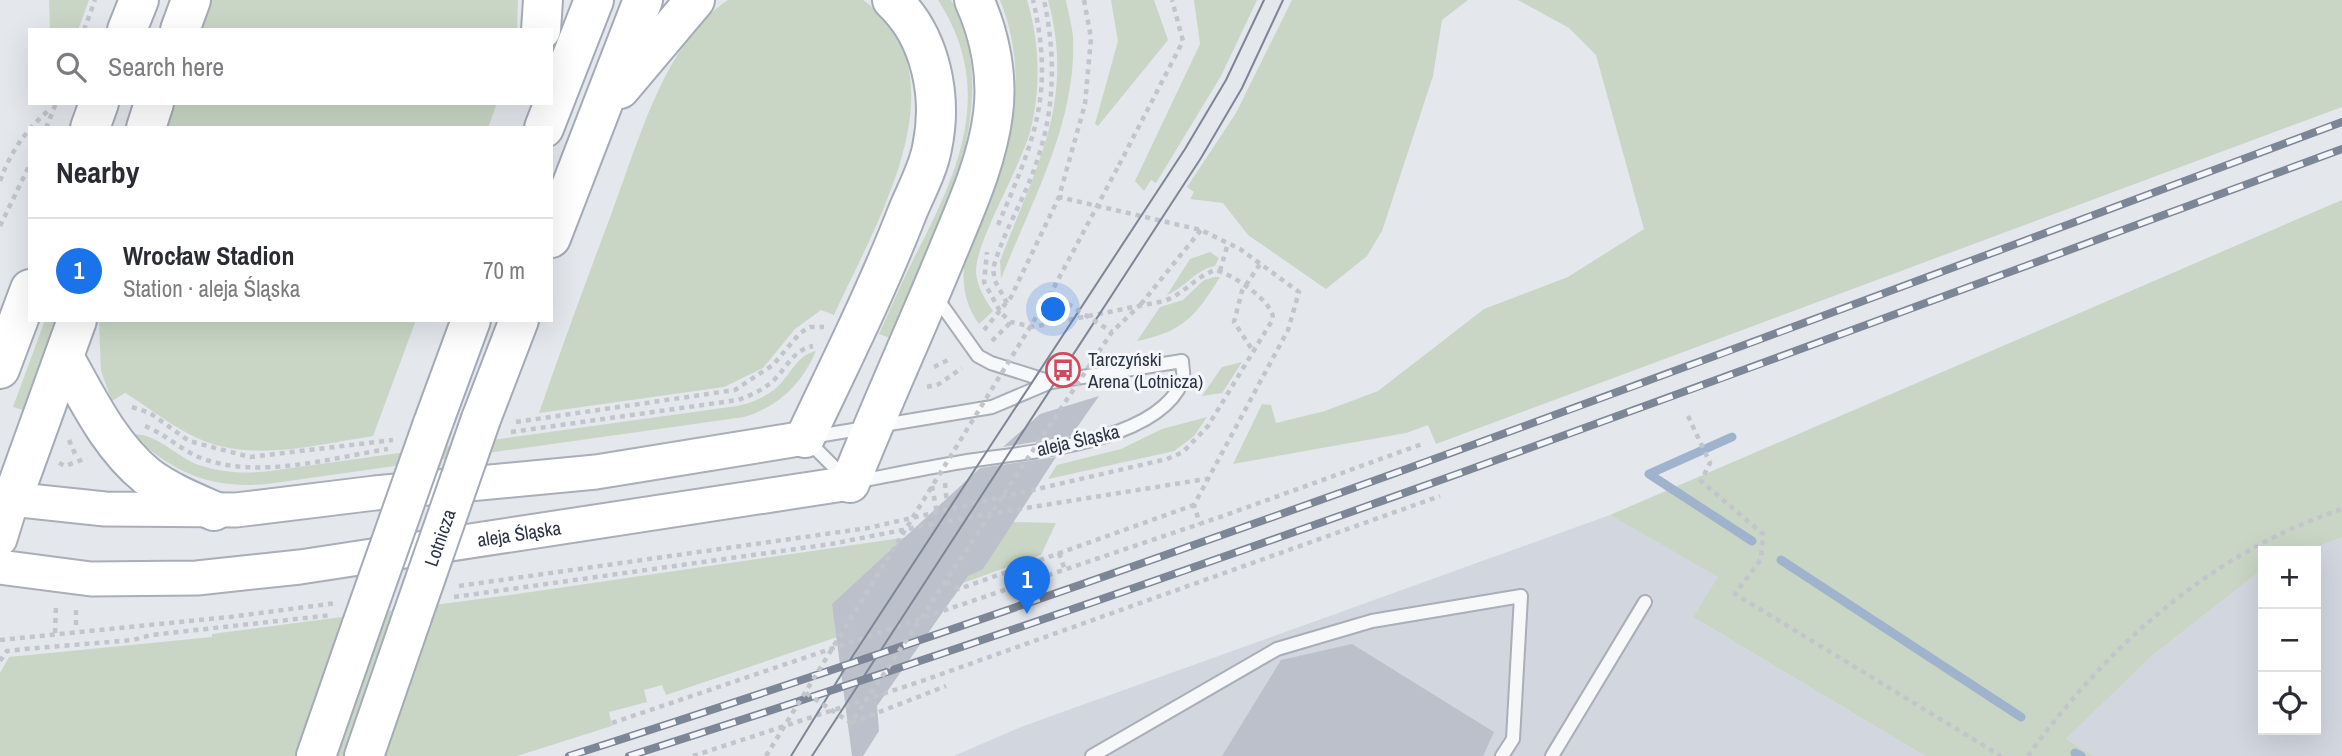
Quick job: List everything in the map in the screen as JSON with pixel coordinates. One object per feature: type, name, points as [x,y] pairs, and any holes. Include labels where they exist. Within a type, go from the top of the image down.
[{"type":"main road","points":[[128,28],[139,0]]},
{"type":"main road","points":[[181,28],[191,0]]},
{"type":"main road","points":[[541,28],[543,0]]},
{"type":"main road","points":[[545,126],[594,0]]},
{"type":"main road","points":[[553,233],[643,0]]},
{"type":"main road","points":[[598,115],[695,0]]},
{"type":"main road","points":[[805,438],[896,242],[932,149],[936,85],[924,48],[905,12],[892,0]]},
{"type":"main road","points":[[850,483],[970,198],[988,145],[994,112],[993,59],[984,22],[974,0]]},
{"type":"main road","points":[[91,126],[98,105]]},
{"type":"main road","points":[[147,126],[153,105]]},
{"type":"main road","points":[[526,126],[530,105]]},
{"type":"main road","points":[[0,369],[28,294]]},
{"type":"main road","points":[[6,499],[76,322]]},
{"type":"main road","points":[[317,753],[352,613],[432,426],[470,322]]},
{"type":"main road","name":"Lotnicza","points":[[364,756],[481,419],[518,322]]},
{"type":"main road","points":[[64,357],[125,456],[167,489],[214,512]]},
{"type":"street","name":"aleja Śląska","points":[[6,499],[105,509],[214,512],[597,472],[805,438]]},
{"type":"street","name":"aleja Śląska","points":[[0,567],[91,579],[197,578],[300,567],[850,483]]},
{"type":"street","points":[[0,538],[6,499]]},
{"type":"lane","points":[[931,291],[978,356],[991,363],[1051,382]]},
{"type":"lane","name":"aleja Śląska","points":[[805,438],[992,407],[1051,382],[1182,361],[1184,380],[1171,398],[1149,416],[1121,431],[1076,444],[850,483]]},
{"type":"lane","points":[[805,438],[850,483]]},
{"type":"lane","points":[[1092,756],[1277,649],[1372,621],[1521,596],[1513,739],[1502,756]]},
{"type":"lane","points":[[1552,756],[1645,602]]},
{"type":"path","points":[[85,28],[95,0]]},
{"type":"path","points":[[1007,303],[995,281],[993,269],[1036,165],[1050,111],[1054,72],[1044,0]]},
{"type":"path","points":[[982,332],[1007,303],[1059,197],[1085,104],[1091,38],[1084,0]]},
{"type":"path","points":[[766,756],[895,542],[1051,293],[1183,41],[1172,0]]},
{"type":"path","points":[[47,126],[55,105]]},
{"type":"path","points":[[34,126],[49,110]]},
{"type":"path","points":[[0,181],[19,141],[28,132]]},
{"type":"path","points":[[0,226],[28,168]]},
{"type":"path","points":[[1059,197],[1201,230],[1228,243],[1299,292],[1288,330],[1194,505],[1200,524]]},
{"type":"path","points":[[852,723],[1112,332],[1141,304],[1201,230]]},
{"type":"path","points":[[1220,271],[1228,243]]},
{"type":"path","points":[[1251,348],[1234,322],[1245,287],[1260,264]]},
{"type":"path","points":[[456,586],[868,528],[1167,459],[1183,452],[1195,442],[1214,417],[1273,319],[1270,306],[1220,271],[1200,277],[1189,288],[1164,301],[1033,327],[1011,322],[1001,313]]},
{"type":"path","points":[[1051,293],[1112,332]]},
{"type":"path","points":[[917,389],[939,384],[961,368]]},
{"type":"path","points":[[1689,416],[1710,463],[1701,481],[1763,534],[1761,559],[1735,594],[2001,756]]},
{"type":"path","points":[[68,439],[76,456]]},
{"type":"path","points":[[612,723],[1200,524],[1422,444]]},
{"type":"path","points":[[56,461],[65,466],[96,454]]},
{"type":"path","points":[[452,597],[831,544],[950,518],[1206,479]]},
{"type":"path","points":[[934,495],[937,513]]},
{"type":"path","points":[[692,756],[922,681],[1440,496]]},
{"type":"path","points":[[946,582],[959,589],[1194,505]]},
{"type":"path","points":[[2028,756],[2060,712],[2116,650],[2184,592],[2268,541],[2342,509]]},
{"type":"path","points":[[1059,553],[1065,570]]},
{"type":"path","points":[[55,633],[56,601]]},
{"type":"path","points":[[76,602],[76,625]]},
{"type":"path","points":[[1,642],[55,633],[230,617],[352,613]]},
{"type":"path","points":[[0,661],[7,651],[352,613]]},
{"type":"path","points":[[852,723],[946,686]]},
{"type":"path","points":[[806,693],[852,723]]},
{"type":"shaded area","points":[[1610,515],[1719,577],[1693,617],[1925,756],[954,756],[1021,727]]},
{"type":"shaded area","points":[[2342,537],[2342,756],[2093,756],[2066,739],[2153,655],[2258,573],[2258,735],[2321,735],[2320,546]]},
{"type":"green space","points":[[49,0],[89,0],[79,28],[50,28]]},
{"type":"green space","points":[[210,0],[518,0],[517,28],[199,28]]},
{"type":"green space","points":[[728,0],[863,0],[894,32],[909,69],[911,110],[903,153],[870,240],[834,315],[821,310],[795,329],[763,368],[724,387],[539,413],[656,96],[687,41],[706,18]]},
{"type":"green space","points":[[938,0],[951,0],[967,41],[972,83],[969,128],[943,216],[890,338],[879,334],[945,193],[965,130],[968,98],[965,66],[955,33]]},
{"type":"green space","points":[[1000,0],[1027,0],[1037,49],[1036,100],[1025,147],[990,224],[978,259],[978,283],[993,311],[979,324],[965,293],[965,259],[1002,164],[1015,100],[1011,34]]},
{"type":"green space","points":[[1048,0],[1066,0],[1071,23],[1072,69],[1068,100],[1050,161],[1001,279],[1000,261],[1038,165],[1054,103],[1057,71],[1055,37]]},
{"type":"green space","points":[[1111,0],[1154,0],[1168,40],[1098,126],[1095,124],[1118,41]]},
{"type":"green space","points":[[1194,0],[1257,0],[1221,76],[1156,183],[1151,180],[1144,191],[1135,181],[1200,44]]},
{"type":"green space","points":[[1292,0],[1468,0],[1442,20],[1433,76],[1382,231],[1367,256],[1326,289],[1248,235],[1223,203],[1190,199],[1194,192],[1187,187],[1236,113]]},
{"type":"green space","points":[[1518,0],[2342,0],[2342,107],[1436,444],[1428,425],[1406,433],[1233,464],[1262,404],[1271,405],[1276,423],[1325,411],[1378,391],[1484,309],[1568,277],[1644,229],[1596,55],[1569,28]]},
{"type":"green space","points":[[171,105],[496,105],[489,126],[164,126]]},
{"type":"green space","points":[[2342,200],[2342,537],[2320,546],[2258,546],[2258,573],[2153,655],[2066,739],[2093,756],[1925,756],[1693,617],[1718,577],[1610,515]]},
{"type":"green space","points":[[1210,252],[1219,258],[1215,266],[1202,271],[1167,295],[1190,259]]},
{"type":"green space","points":[[1220,277],[1187,320],[1166,333],[1137,341],[1160,307],[1183,300],[1204,280]]},
{"type":"green space","points":[[44,322],[57,322],[26,411],[13,407]]},
{"type":"green space","points":[[99,322],[415,322],[373,436],[303,447],[256,451],[211,443],[173,425],[125,393],[112,401],[101,371]]},
{"type":"green space","points":[[816,351],[804,374],[788,393],[768,407],[744,417],[267,484],[227,484],[194,476],[178,469],[132,435],[157,440],[208,468],[234,472],[270,471],[737,406],[757,400],[770,392],[803,357]]},
{"type":"green space","points":[[1242,362],[1222,393],[1202,396],[1222,367]]},
{"type":"green space","points":[[1207,417],[1194,436],[1174,451],[1048,479],[1057,465],[1121,449],[1162,429]]},
{"type":"green space","points":[[1011,522],[1056,523],[1041,555],[963,583],[953,598],[666,695],[662,685],[644,690],[647,702],[609,712],[612,726],[517,756],[0,756],[0,673],[9,657],[212,637],[212,634],[517,594]]},
{"type":"building","points":[[1099,396],[1071,436],[1003,447],[1040,414]]},
{"type":"building","points":[[1056,457],[983,569],[968,576],[877,706],[879,731],[863,756],[852,756],[832,604],[980,468]]},
{"type":"building","points":[[1352,644],[1494,732],[1483,756],[1222,756],[1281,660]]},
{"type":"waterway","points":[[1732,437],[1649,474],[1752,541]]},
{"type":"waterway","points":[[1781,560],[2021,717]]},
{"type":"waterway","points":[[2075,753],[2081,756]]},
{"type":"tram line","points":[[791,756],[852,657],[1185,149],[1226,80],[1264,0]]},
{"type":"tram line","points":[[812,756],[1201,158],[1242,88],[1283,0]]},
{"type":"railway","points":[[569,756],[1016,607],[1459,450],[2342,122]]},
{"type":"railway","points":[[629,756],[845,686],[1275,539],[1703,385],[2342,149]]},
{"type":"place","name":"Tarczyński Arena (Lotnicza)","points":[[1063,370]]},
{"type":"place","name":"Wrocław Stadion","points":[[1027,614]]}]
